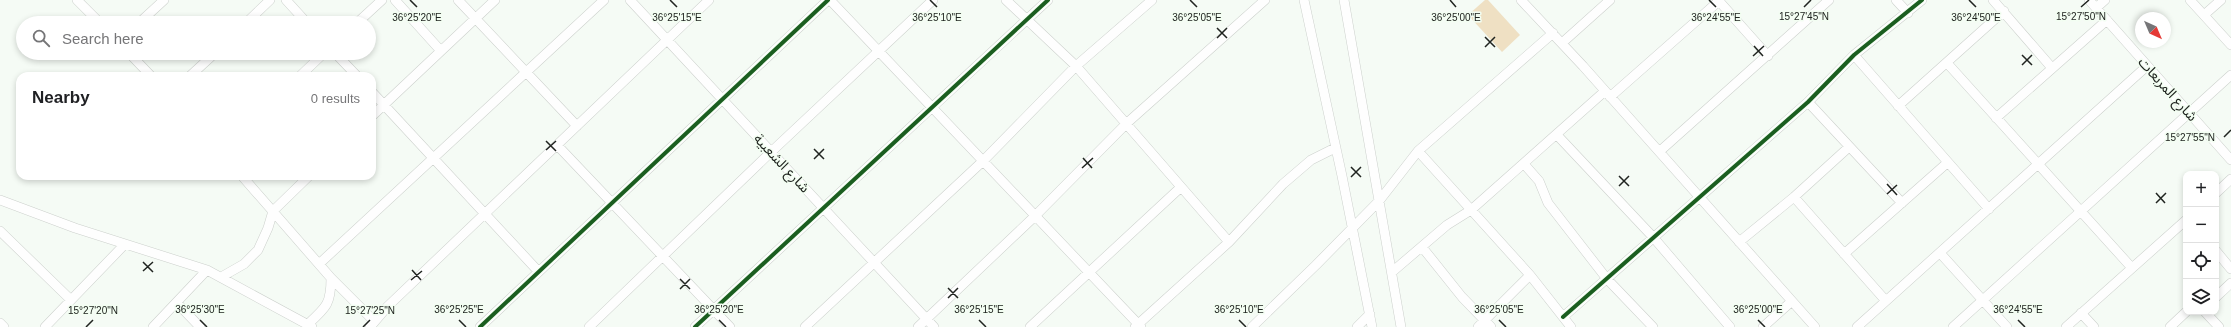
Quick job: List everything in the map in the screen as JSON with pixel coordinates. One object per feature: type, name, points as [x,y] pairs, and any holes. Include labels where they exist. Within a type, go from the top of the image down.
[{"type":"street","points":[[77,0],[93,16]]},
{"type":"street","points":[[147,16],[164,0]]},
{"type":"street","points":[[253,16],[270,0]]},
{"type":"street","points":[[286,0],[301,16]]},
{"type":"street","points":[[365,16],[382,0]]},
{"type":"street","points":[[395,0],[441,51]]},
{"type":"street","points":[[458,0],[577,126]]},
{"type":"street","points":[[376,112],[495,0]]},
{"type":"street","points":[[319,264],[604,0]]},
{"type":"street","name":"شارع الشعبية","points":[[630,0],[934,327]]},
{"type":"street","points":[[246,180],[330,278],[372,324],[709,0]]},
{"type":"street","points":[[480,327],[538,271],[829,0],[879,51],[1138,326],[1229,242],[1283,184],[1311,160],[1336,148]]},
{"type":"street","points":[[589,327],[771,152],[933,0]]},
{"type":"street","points":[[1006,0],[1076,66],[1127,123],[1180,188],[1229,242]]},
{"type":"street","points":[[695,327],[1048,0]]},
{"type":"street","points":[[805,327],[982,160],[1076,66],[1152,0]]},
{"type":"street","points":[[918,327],[1035,216],[1127,123],[1265,0]]},
{"type":"street","points":[[1304,0],[1372,327]]},
{"type":"street","points":[[1344,0],[1401,327]]},
{"type":"street","points":[[1521,0],[1608,94],[1815,327]]},
{"type":"street","points":[[1562,43],[1610,0]]},
{"type":"street","points":[[1392,272],[1447,225],[1471,210],[1557,134],[1608,94],[1719,0],[1768,56]]},
{"type":"street","points":[[1660,152],[1829,0]]},
{"type":"street","points":[[1896,0],[1908,13]]},
{"type":"street","points":[[1563,317],[1608,280],[1653,237],[1808,102],[1854,55],[1908,13],[1922,0]]},
{"type":"street","points":[[1993,0],[2052,68]]},
{"type":"street","name":"شارع المربعات","points":[[2089,0],[2231,160]]},
{"type":"street","points":[[2096,8],[2105,0]]},
{"type":"street","points":[[2190,0],[2231,45]]},
{"type":"street","points":[[2204,16],[2221,0]]},
{"type":"street","points":[[1898,106],[2004,11]]},
{"type":"street","points":[[1996,118],[2107,20]]},
{"type":"street","points":[[1252,327],[1316,266],[1379,201],[1418,151],[1553,33]]},
{"type":"street","points":[[1854,55],[1947,163],[1989,209]]},
{"type":"street","points":[[136,60],[147,72]]},
{"type":"street","points":[[194,72],[207,60]]},
{"type":"street","points":[[304,72],[317,60]]},
{"type":"street","points":[[342,60],[353,72]]},
{"type":"street","points":[[1947,63],[2132,268]]},
{"type":"street","points":[[1857,327],[2147,66]]},
{"type":"street","points":[[1953,327],[2080,211],[2190,114],[2231,75]]},
{"type":"street","points":[[376,96],[538,271]]},
{"type":"street","points":[[1808,102],[1902,203]]},
{"type":"street","points":[[1557,134],[1653,237],[1730,327]]},
{"type":"street","points":[[557,145],[730,327]]},
{"type":"street","points":[[1739,242],[1794,197],[1849,147]]},
{"type":"street","points":[[1418,151],[1530,275],[1571,327]]},
{"type":"street","points":[[1844,254],[1947,163]]},
{"type":"street","points":[[1524,164],[1539,181],[1548,203],[1608,280],[1653,327]]},
{"type":"street","points":[[223,276],[244,264],[258,250],[268,228],[273,211],[305,180]]},
{"type":"street","points":[[2219,190],[2231,180]]},
{"type":"street","points":[[1030,327],[1180,188]]},
{"type":"street","points":[[1794,197],[1886,301]]},
{"type":"street","points":[[0,200],[75,228],[223,276],[310,326],[326,308],[330,301],[330,278]]},
{"type":"street","points":[[2066,327],[2183,223]]},
{"type":"street","points":[[0,232],[71,300]]},
{"type":"street","points":[[45,327],[125,244]]},
{"type":"street","points":[[1422,247],[1485,325],[1530,275]]},
{"type":"street","points":[[1940,253],[2007,327]]},
{"type":"street","points":[[2219,254],[2231,268]]},
{"type":"street","points":[[153,327],[207,270]]},
{"type":"street","points":[[2219,294],[2231,283]]},
{"type":"street","points":[[1763,327],[1792,302]]},
{"type":"street","points":[[177,303],[200,327]]},
{"type":"street","points":[[2081,313],[2094,327]]},
{"type":"street","points":[[1357,327],[1370,314]]},
{"type":"street","points":[[2170,327],[2183,315]]},
{"type":"street","points":[[2208,315],[2219,327]]},
{"type":"street","points":[[0,323],[4,327]]},
{"type":"shaded area","points":[[1485,0],[1488,0],[1520,35],[1502,52],[1468,15]]},
{"type":"cycle path","points":[[480,327],[828,0]]},
{"type":"cycle path","points":[[695,327],[1048,0]]},
{"type":"cycle path","points":[[1563,317],[1808,102],[1854,55],[1922,0]]}]
